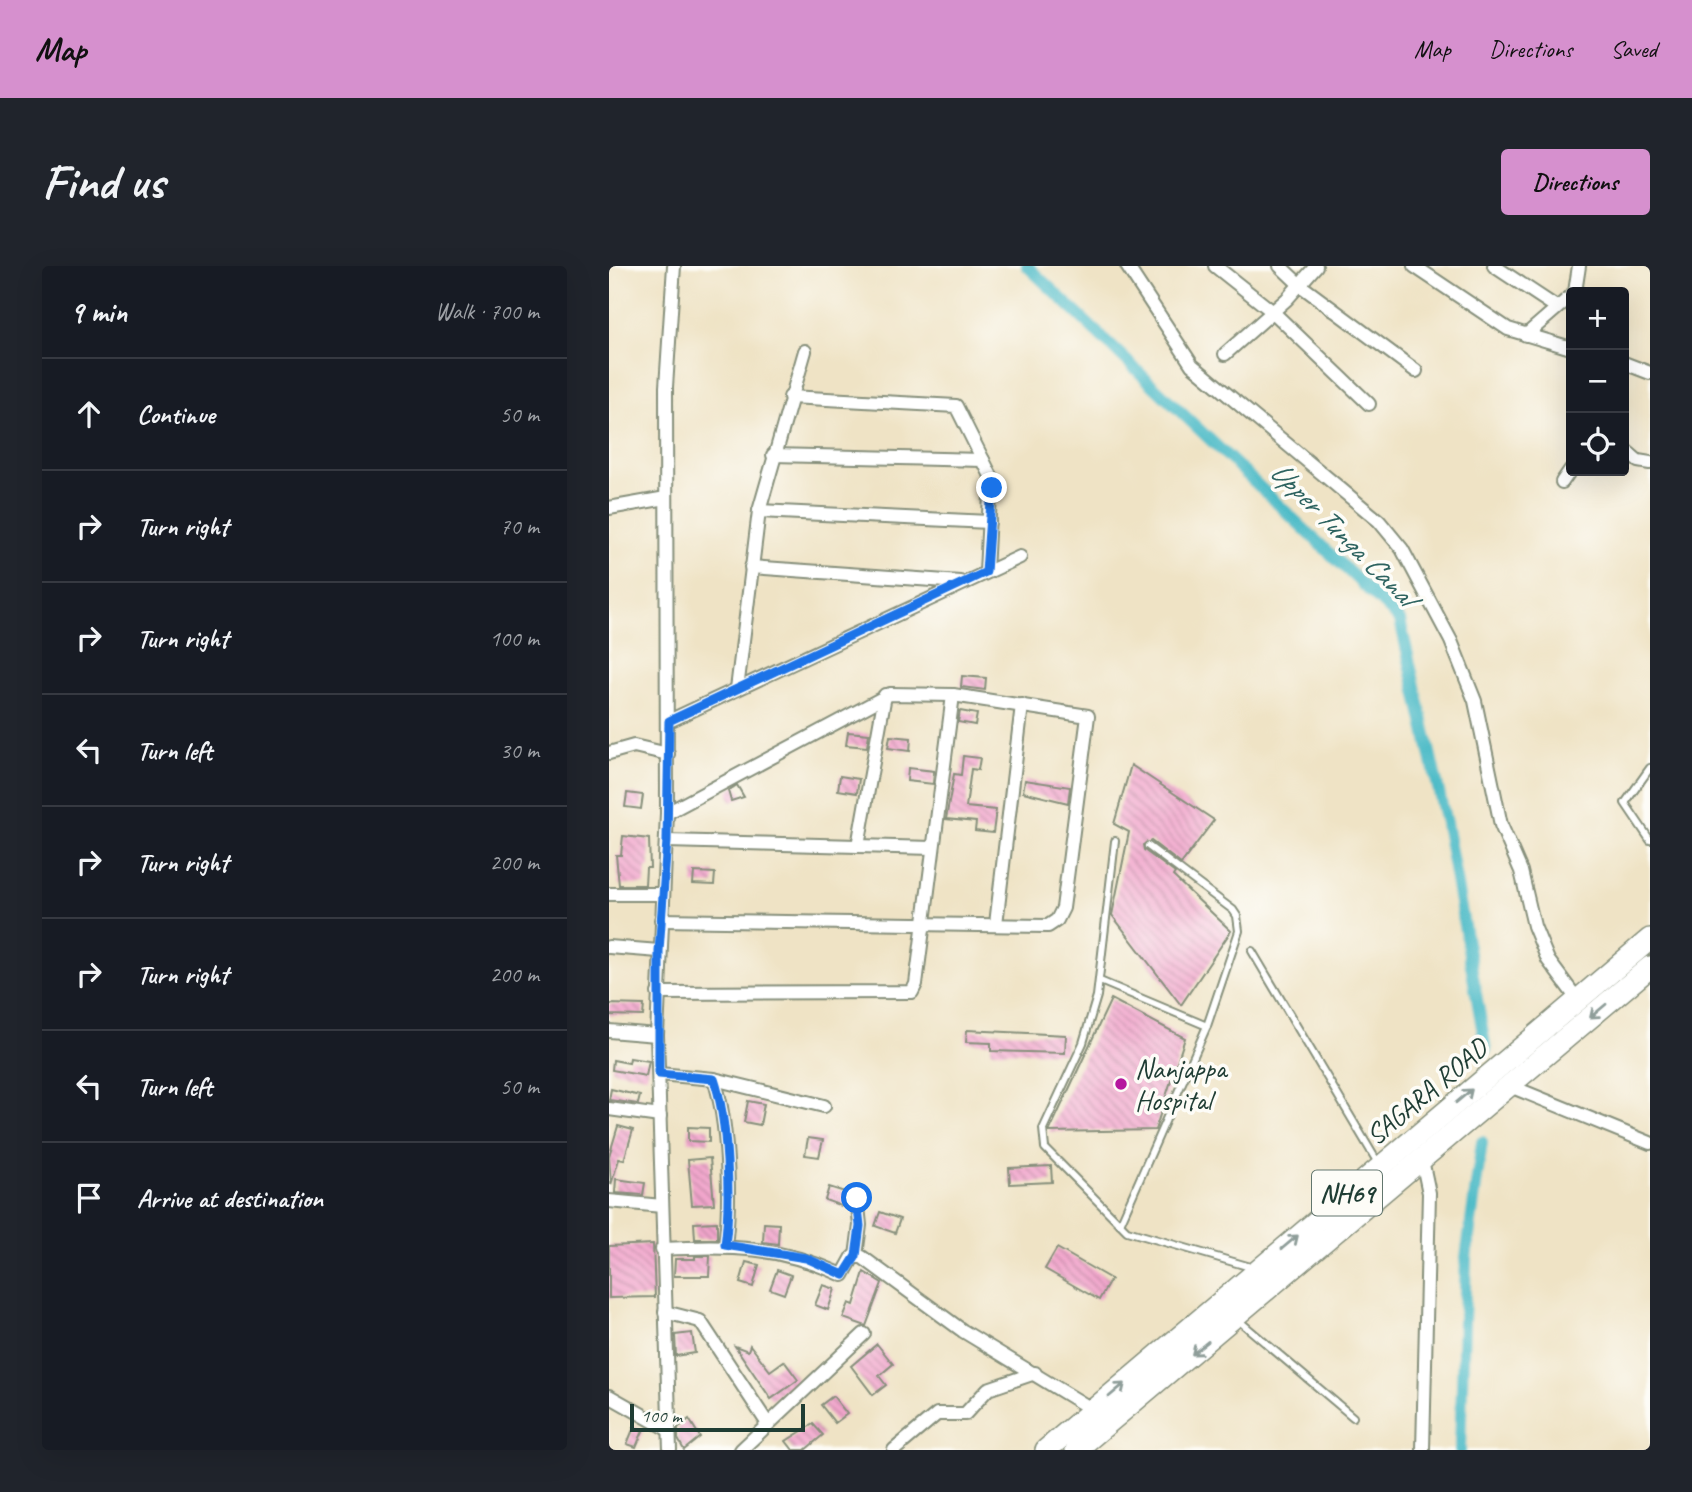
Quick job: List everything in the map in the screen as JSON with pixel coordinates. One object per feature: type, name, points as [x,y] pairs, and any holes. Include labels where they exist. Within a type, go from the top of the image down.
[{"type":"highway","name":"SAGARA ROAD","points":[[1076,1450],[1422,1160],[1577,999],[1650,939]]},
{"type":"highway","name":"SAGARA ROAD","points":[[1047,1450],[1380,1166],[1650,967]]},
{"type":"street","points":[[670,1450],[657,1035],[659,951],[667,841],[669,721],[666,387],[674,266]]},
{"type":"street","points":[[1126,266],[1192,365],[1379,520],[1402,549],[1451,641],[1475,701],[1501,825],[1524,879],[1534,926],[1548,960],[1577,999]]},
{"type":"street","points":[[1215,266],[1273,312],[1369,404]]},
{"type":"street","points":[[1280,266],[1300,285],[1416,371]]},
{"type":"street","points":[[1225,354],[1273,312],[1316,266]]},
{"type":"street","points":[[1414,266],[1493,321],[1526,335],[1566,347]]},
{"type":"street","points":[[1495,266],[1556,307]]},
{"type":"street","points":[[1576,287],[1579,266]]},
{"type":"street","points":[[1526,335],[1566,300]]},
{"type":"street","points":[[737,689],[759,511],[805,351]]},
{"type":"street","points":[[1629,365],[1650,373]]},
{"type":"street","points":[[790,397],[953,404],[991,476],[986,572]]},
{"type":"street","points":[[1629,453],[1639,461],[1650,463]]},
{"type":"street","points":[[773,455],[983,460]]},
{"type":"street","points":[[1562,482],[1566,476]]},
{"type":"street","points":[[609,508],[666,498]]},
{"type":"street","points":[[759,511],[989,523]]},
{"type":"street","points":[[669,721],[1020,557]]},
{"type":"street","points":[[751,567],[962,582]]},
{"type":"street","points":[[858,846],[885,695]]},
{"type":"street","points":[[661,920],[996,923],[1048,926],[1061,914],[1089,718],[1084,713],[953,695],[885,695],[667,813]]},
{"type":"street","points":[[658,993],[908,994],[916,985],[953,695]]},
{"type":"street","points":[[996,923],[1022,705]]},
{"type":"street","points":[[609,753],[634,746],[668,754]]},
{"type":"street","points":[[667,841],[933,848]]},
{"type":"street","points":[[609,894],[663,894]]},
{"type":"street","points":[[609,947],[659,951]]},
{"type":"street","points":[[609,1031],[657,1035]]},
{"type":"street","points":[[659,1074],[714,1079],[824,1106]]},
{"type":"street","points":[[714,1079],[722,1107],[728,1216],[725,1245]]},
{"type":"street","points":[[1501,1079],[1650,1143]]},
{"type":"street","points":[[609,1109],[660,1116]]},
{"type":"street","points":[[1422,1160],[1429,1193],[1423,1450]]},
{"type":"street","points":[[662,1249],[725,1245],[806,1258],[843,1275],[856,1256],[860,1226],[857,1198]]},
{"type":"street","points":[[609,1201],[662,1206]]},
{"type":"street","points":[[856,1256],[862,1257],[963,1331],[1093,1410]]},
{"type":"street","points":[[665,1312],[700,1321],[768,1424]]},
{"type":"street","points":[[741,1450],[864,1334]]},
{"type":"street","points":[[894,1450],[937,1414],[965,1414],[988,1389],[1035,1373]]},
{"type":"street","points":[[609,1396],[669,1430]]},
{"type":"lane","points":[[1650,768],[1648,777],[1627,798],[1625,805],[1650,840]]},
{"type":"lane","points":[[1115,841],[1100,981],[1090,1024],[1043,1129],[1042,1142],[1120,1224],[1132,1233],[1258,1269]]},
{"type":"lane","points":[[1120,1224],[1207,1026],[1238,939],[1237,916],[1148,846]]},
{"type":"lane","points":[[1252,951],[1380,1166]]},
{"type":"lane","points":[[1100,981],[1207,1026]]},
{"type":"lane","points":[[1236,1318],[1353,1417]]},
{"type":"building","points":[[962,676],[986,678],[985,690],[961,687]]},
{"type":"building","points":[[960,711],[977,714],[975,725],[958,722]]},
{"type":"building","points":[[848,732],[869,734],[867,747],[846,745]]},
{"type":"building","points":[[890,736],[911,738],[910,751],[888,748]]},
{"type":"building","points":[[963,756],[980,758],[978,770],[971,769],[966,807],[996,810],[993,833],[975,831],[976,822],[946,819],[954,774],[961,775]]},
{"type":"building","points":[[1131,765],[1214,820],[1181,864],[1151,841],[1143,845],[1144,850],[1175,873],[1173,876],[1231,931],[1181,1005],[1112,915],[1129,832],[1114,824]]},
{"type":"building","points":[[908,768],[934,771],[933,784],[907,781]]},
{"type":"building","points":[[840,776],[859,779],[857,793],[838,790]]},
{"type":"building","points":[[1025,780],[1070,787],[1068,803],[1023,792]]},
{"type":"building","points":[[737,785],[744,797],[731,801],[728,791]]},
{"type":"building","points":[[627,793],[643,795],[641,809],[625,807]]},
{"type":"building","points":[[623,836],[649,839],[650,868],[646,868],[645,885],[619,885],[616,855],[621,855]]},
{"type":"building","points":[[694,872],[715,873],[714,885],[693,884]]},
{"type":"building","name":"Nanjappa Hospital","points":[[1111,999],[1185,1038],[1155,1130],[1049,1132]]},
{"type":"building","points":[[609,1004],[644,1005],[643,1016],[609,1015]]},
{"type":"building","points":[[967,1030],[1066,1035],[1065,1053],[991,1051],[991,1043],[966,1042]]},
{"type":"building","points":[[630,1058],[649,1061],[646,1076],[612,1070],[613,1060],[629,1063]]},
{"type":"building","points":[[611,1089],[640,1096],[638,1104],[609,1100]]},
{"type":"building","points":[[748,1101],[764,1104],[760,1125],[744,1122]]},
{"type":"building","points":[[618,1126],[633,1130],[624,1160],[619,1159],[611,1185],[609,1156]]},
{"type":"building","points":[[688,1127],[709,1128],[709,1142],[688,1141]]},
{"type":"building","points":[[808,1138],[823,1140],[819,1157],[805,1155]]},
{"type":"building","points":[[710,1158],[714,1204],[692,1205],[688,1160]]},
{"type":"building","points":[[1051,1166],[1052,1182],[1010,1184],[1009,1168]]},
{"type":"building","points":[[616,1179],[645,1183],[643,1195],[615,1193]]},
{"type":"building","points":[[829,1187],[848,1193],[844,1207],[825,1200]]},
{"type":"building","points":[[880,1212],[900,1219],[895,1233],[875,1226]]},
{"type":"building","points":[[717,1222],[717,1239],[695,1239],[694,1223]]},
{"type":"building","points":[[764,1223],[779,1224],[778,1244],[763,1242]]},
{"type":"building","points":[[653,1244],[655,1297],[609,1298],[609,1246]]},
{"type":"building","points":[[1057,1248],[1111,1279],[1099,1300],[1045,1269]]},
{"type":"building","points":[[695,1256],[710,1256],[709,1276],[674,1276],[675,1259],[695,1259]]},
{"type":"building","points":[[746,1262],[759,1265],[753,1287],[740,1283]]},
{"type":"building","points":[[777,1270],[791,1275],[784,1294],[770,1289]]},
{"type":"building","points":[[864,1272],[882,1283],[866,1326],[843,1318],[849,1303],[854,1305]]},
{"type":"building","points":[[823,1285],[835,1289],[828,1310],[815,1305]]},
{"type":"building","points":[[692,1333],[695,1353],[676,1356],[675,1335]]},
{"type":"building","points":[[877,1344],[893,1364],[879,1376],[886,1385],[873,1395],[851,1366]]},
{"type":"building","points":[[750,1345],[770,1371],[784,1361],[798,1380],[771,1399],[735,1346],[748,1351]]},
{"type":"building","points":[[833,1396],[847,1414],[835,1423],[821,1405]]},
{"type":"building","points":[[689,1419],[700,1437],[684,1450],[678,1439],[678,1428]]},
{"type":"building","points":[[813,1424],[823,1435],[805,1450],[793,1450],[786,1441]]},
{"type":"building","points":[[634,1427],[643,1431],[636,1447],[627,1444]]},
{"type":"waterway","name":"Upper Tunga Canal","points":[[1027,266],[1400,620],[1446,823],[1486,1050]]},
{"type":"waterway","points":[[1460,1450],[1466,1258],[1482,1142]]},
{"type":"place","name":"Nanjappa Hospital","points":[[1121,1084]]},
{"type":"route","points":[[857,1198],[860,1226],[856,1256],[844,1275],[806,1258],[725,1245],[728,1216],[722,1107],[714,1079],[659,1074],[659,951],[667,841],[669,721],[986,572],[992,488]]}]
